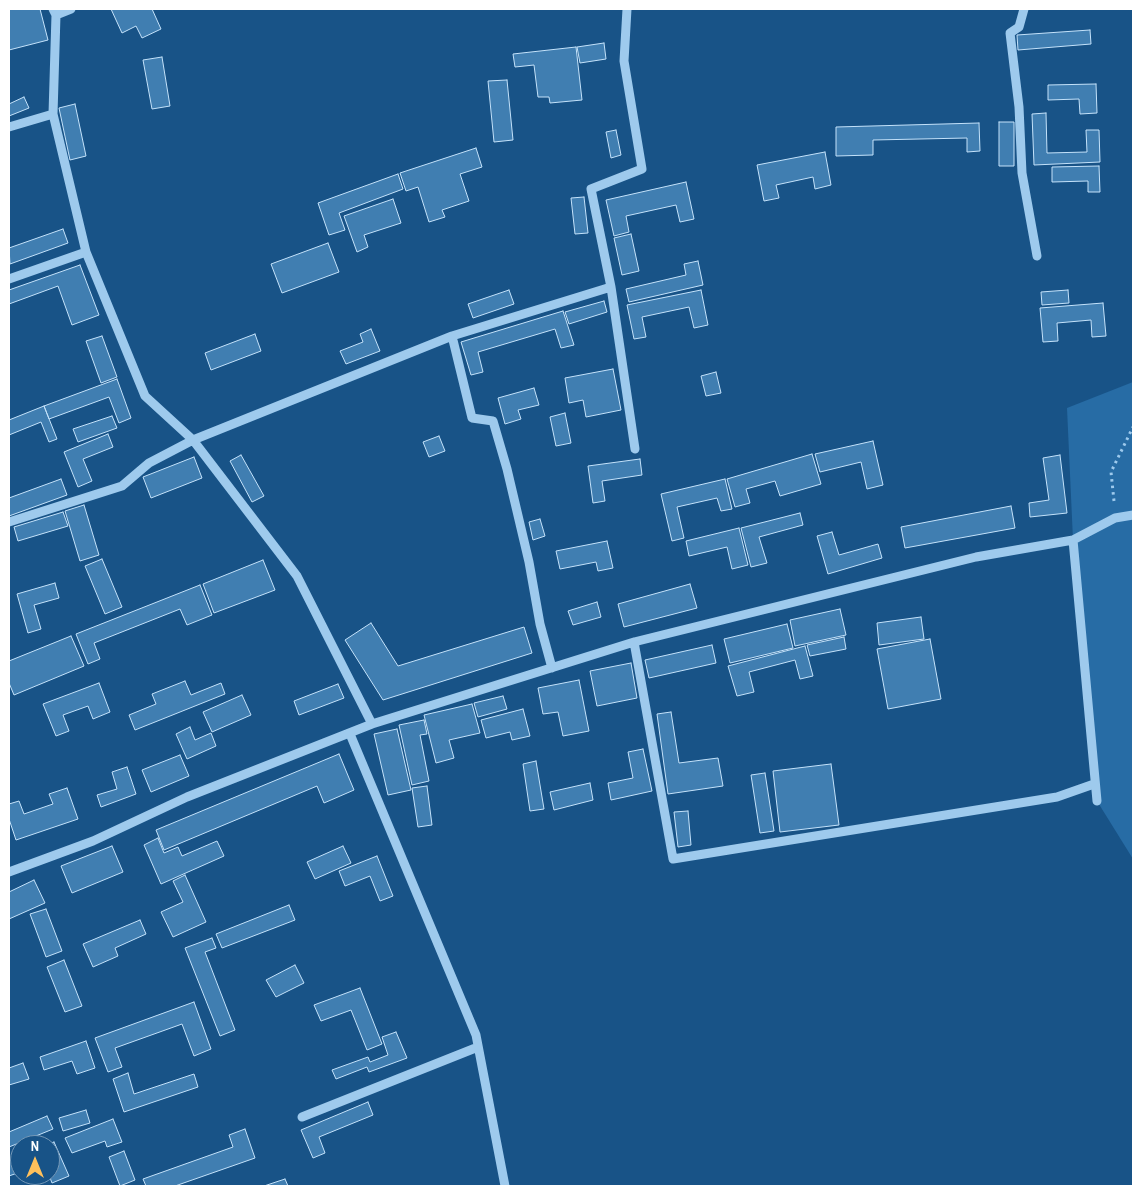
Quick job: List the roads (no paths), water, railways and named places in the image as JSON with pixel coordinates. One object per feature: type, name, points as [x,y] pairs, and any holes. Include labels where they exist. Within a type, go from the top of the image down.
[{"type":"street","points":[[71,9],[54,12],[53,114],[86,252],[145,396],[193,440],[297,576],[372,724]]},
{"type":"street","points":[[627,9],[624,61],[642,169],[591,189],[611,287],[636,449]]},
{"type":"street","points":[[1024,9],[1019,27],[1010,33],[1019,107],[1022,173],[1037,256]]},
{"type":"street","points":[[9,127],[53,114]]},
{"type":"street","points":[[9,279],[86,252]]},
{"type":"street","points":[[9,522],[122,486],[149,463],[193,440],[452,336],[611,287]]},
{"type":"street","points":[[452,336],[472,418],[493,421],[509,478],[529,562],[540,624],[552,668]]},
{"type":"street","points":[[9,872],[93,841],[187,797],[372,724],[634,642],[976,557],[1073,540],[1115,518],[1133,515]]},
{"type":"street","points":[[1073,540],[1096,800]]},
{"type":"street","points":[[634,642],[672,860],[1057,797],[1094,784]]},
{"type":"street","points":[[350,734],[476,1035],[504,1186]]},
{"type":"street","points":[[302,1117],[478,1047]]}]
